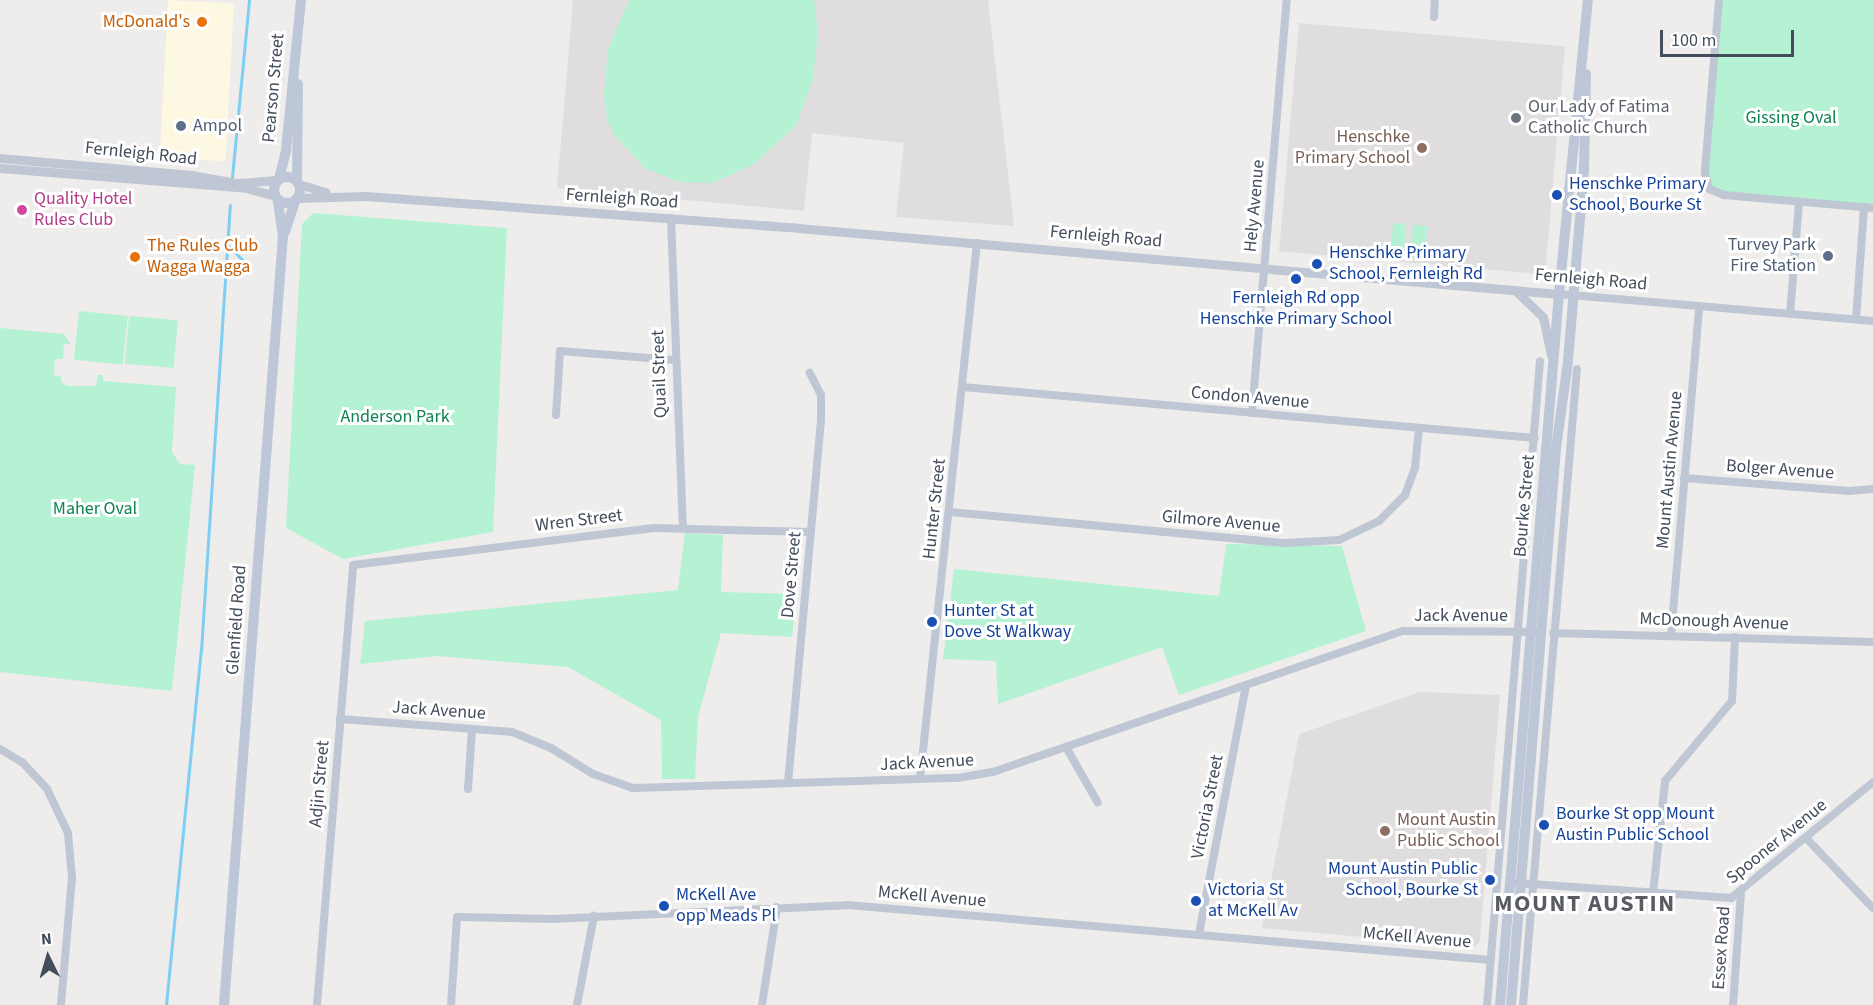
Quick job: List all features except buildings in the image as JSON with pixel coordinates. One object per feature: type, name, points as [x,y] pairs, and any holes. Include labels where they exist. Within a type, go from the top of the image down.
[{"type":"main road","name":"Pearson Street","points":[[276,198],[286,150],[301,0]]},
{"type":"main road","name":"Pearson Street","points":[[296,200],[301,0]]},
{"type":"main road","name":"Bourke Street","points":[[1511,1005],[1516,883],[1559,294],[1588,5]]},
{"type":"main road","name":"Bourke Street","points":[[1536,633],[1573,295],[1584,169],[1588,5]]},
{"type":"main road","points":[[279,179],[288,176],[298,182]]},
{"type":"main road","points":[[276,198],[296,200]]},
{"type":"main road","name":"Glenfield Road","points":[[224,1005],[283,237],[276,198]]},
{"type":"main road","name":"Glenfield Road","points":[[283,237],[296,200]]},
{"type":"main road","name":"Bourke Street","points":[[1500,1005],[1516,883]]},
{"type":"street","name":"Hely Avenue","points":[[1252,413],[1287,0]]},
{"type":"street","points":[[1434,17],[1435,0]]},
{"type":"street","points":[[1719,0],[1706,182],[1709,189],[1724,195],[1869,207],[1856,319]]},
{"type":"street","name":"Fernleigh Road","points":[[0,158],[191,175],[237,183],[279,179]]},
{"type":"street","name":"Fernleigh Road","points":[[0,168],[246,188],[276,198]]},
{"type":"street","name":"Fernleigh Road","points":[[298,182],[336,194]]},
{"type":"street","name":"Fernleigh Road","points":[[296,200],[336,194],[671,218],[1873,321]]},
{"type":"street","points":[[1790,314],[1799,202]]},
{"type":"street","name":"Quail Street","points":[[671,218],[674,360],[683,528]]},
{"type":"street","name":"Hunter Street","points":[[920,779],[977,243]]},
{"type":"street","points":[[1511,290],[1533,303],[1547,327],[1551,399]]},
{"type":"street","name":"Mount Austin Avenue","points":[[1671,636],[1699,307]]},
{"type":"street","points":[[556,415],[560,351],[674,360]]},
{"type":"street","name":"Bourke Street","points":[[1487,1005],[1540,361]]},
{"type":"street","points":[[1523,1005],[1577,369]]},
{"type":"street","name":"Dove Street","points":[[788,783],[821,407],[818,387],[810,372]]},
{"type":"street","name":"Condon Avenue","points":[[963,387],[1535,438]]},
{"type":"street","name":"Gilmore Avenue","points":[[950,512],[1286,543],[1340,540],[1379,520],[1405,495],[1415,466],[1419,428]]},
{"type":"street","name":"Bourke Street","points":[[1556,448],[1569,450]]},
{"type":"street","name":"Bolger Avenue","points":[[1684,478],[1848,491],[1873,489]]},
{"type":"street","name":"Wren Street","points":[[352,565],[633,529],[683,528],[811,532]]},
{"type":"street","name":"Adjin Street","points":[[317,1005],[352,565]]},
{"type":"street","name":"Jack Avenue","points":[[340,719],[472,729],[530,737],[593,774],[633,788],[976,777],[1403,631],[1536,633]]},
{"type":"street","name":"McDonough Avenue","points":[[1553,633],[1873,642]]},
{"type":"street","points":[[1653,894],[1665,781],[1732,701],[1734,637]]},
{"type":"street","name":"Victoria Street","points":[[1199,934],[1246,685]]},
{"type":"street","points":[[468,789],[472,729]]},
{"type":"street","points":[[1066,747],[1098,803]]},
{"type":"street","points":[[0,749],[22,762],[47,789],[68,833],[72,878],[61,1005]]},
{"type":"street","name":"Spooner Avenue","points":[[1516,883],[1719,900],[1741,894],[1873,782]]},
{"type":"street","points":[[1806,838],[1873,908]]},
{"type":"street","name":"Essex Road","points":[[1733,1005],[1741,894]]},
{"type":"street","name":"McKell Avenue","points":[[451,1005],[457,917],[594,916],[847,905],[1491,960]]},
{"type":"street","points":[[762,1005],[777,907]]},
{"type":"street","points":[[578,1005],[594,916]]},
{"type":"shaded area","points":[[168,0],[234,3],[226,161],[160,158]]},
{"type":"shaded area","points":[[573,0],[988,0],[1014,226],[896,217],[904,143],[812,133],[804,211],[557,188]]},
{"type":"shaded area","name":"Henschke Primary School","points":[[1299,23],[1565,46],[1545,274],[1279,251]]},
{"type":"shaded area","name":"Mount Austin Public School","points":[[1420,692],[1500,695],[1480,941],[1475,947],[1262,928],[1299,734]]},
{"type":"green space","points":[[629,0],[814,0],[818,32],[813,80],[796,125],[753,165],[712,183],[679,182],[646,169],[614,135],[607,119],[604,93],[608,49]]},
{"type":"green space","name":"Gissing Oval","points":[[1719,0],[1873,0],[1873,208],[1724,195],[1709,189],[1705,172]]},
{"type":"green space","name":"Anderson Park","points":[[313,213],[507,228],[493,532],[343,559],[286,528],[302,224]]},
{"type":"green space","points":[[1393,223],[1406,224],[1404,256],[1391,255]]},
{"type":"green space","points":[[1413,225],[1427,226],[1425,258],[1411,257]]},
{"type":"green space","points":[[79,311],[128,316],[123,365],[74,360]]},
{"type":"green space","points":[[129,316],[178,320],[174,368],[125,364]]},
{"type":"green space","name":"Maher Oval","points":[[0,328],[64,334],[71,344],[64,344],[63,359],[55,359],[54,375],[61,376],[61,382],[67,386],[96,386],[98,375],[103,375],[103,381],[176,387],[172,452],[180,464],[195,465],[172,691],[0,672]]},
{"type":"green space","points":[[685,533],[723,535],[721,592],[796,594],[792,637],[721,633],[698,717],[695,779],[662,779],[661,720],[568,667],[437,656],[360,664],[365,621],[678,590]]},
{"type":"green space","points":[[1226,544],[1342,546],[1366,631],[1179,695],[1162,647],[998,704],[996,661],[943,659],[954,569],[1219,596]]},
{"type":"waterway","points":[[232,177],[249,0]]},
{"type":"waterway","points":[[166,1005],[201,651],[230,205]]},
{"type":"waterway","points":[[228,245],[247,265]]},
{"type":"place","name":"McDonald's","points":[[202,22]]},
{"type":"place","name":"Our Lady of Fatima Catholic Church","points":[[1516,118]]},
{"type":"place","name":"Ampol","points":[[181,126]]},
{"type":"place","name":"Henschke Primary School","points":[[1422,148]]},
{"type":"place","name":"Henschke Primary School, Bourke St","points":[[1557,195]]},
{"type":"place","name":"Quality Hotel Rules Club","points":[[22,210]]},
{"type":"place","name":"Turvey Park Fire Station","points":[[1828,256]]},
{"type":"place","name":"The Rules Club Wagga Wagga","points":[[135,257]]},
{"type":"place","name":"Henschke Primary School, Fernleigh Rd","points":[[1317,264]]},
{"type":"place","name":"Fernleigh Rd opp Henschke Primary School","points":[[1296,279]]},
{"type":"place","name":"Hunter St at Dove St Walkway","points":[[932,622]]},
{"type":"place","name":"Bourke St opp Mount Austin Public School","points":[[1544,825]]},
{"type":"place","name":"Mount Austin Public School","points":[[1385,831]]},
{"type":"place","name":"Mount Austin Public School, Bourke St","points":[[1490,880]]},
{"type":"place","name":"Victoria St at McKell Av","points":[[1196,901]]},
{"type":"place","name":"McKell Ave opp Meads Pl","points":[[664,906]]},
{"type":"district","name":"MOUNT AUSTIN","points":[[1585,904]]}]
